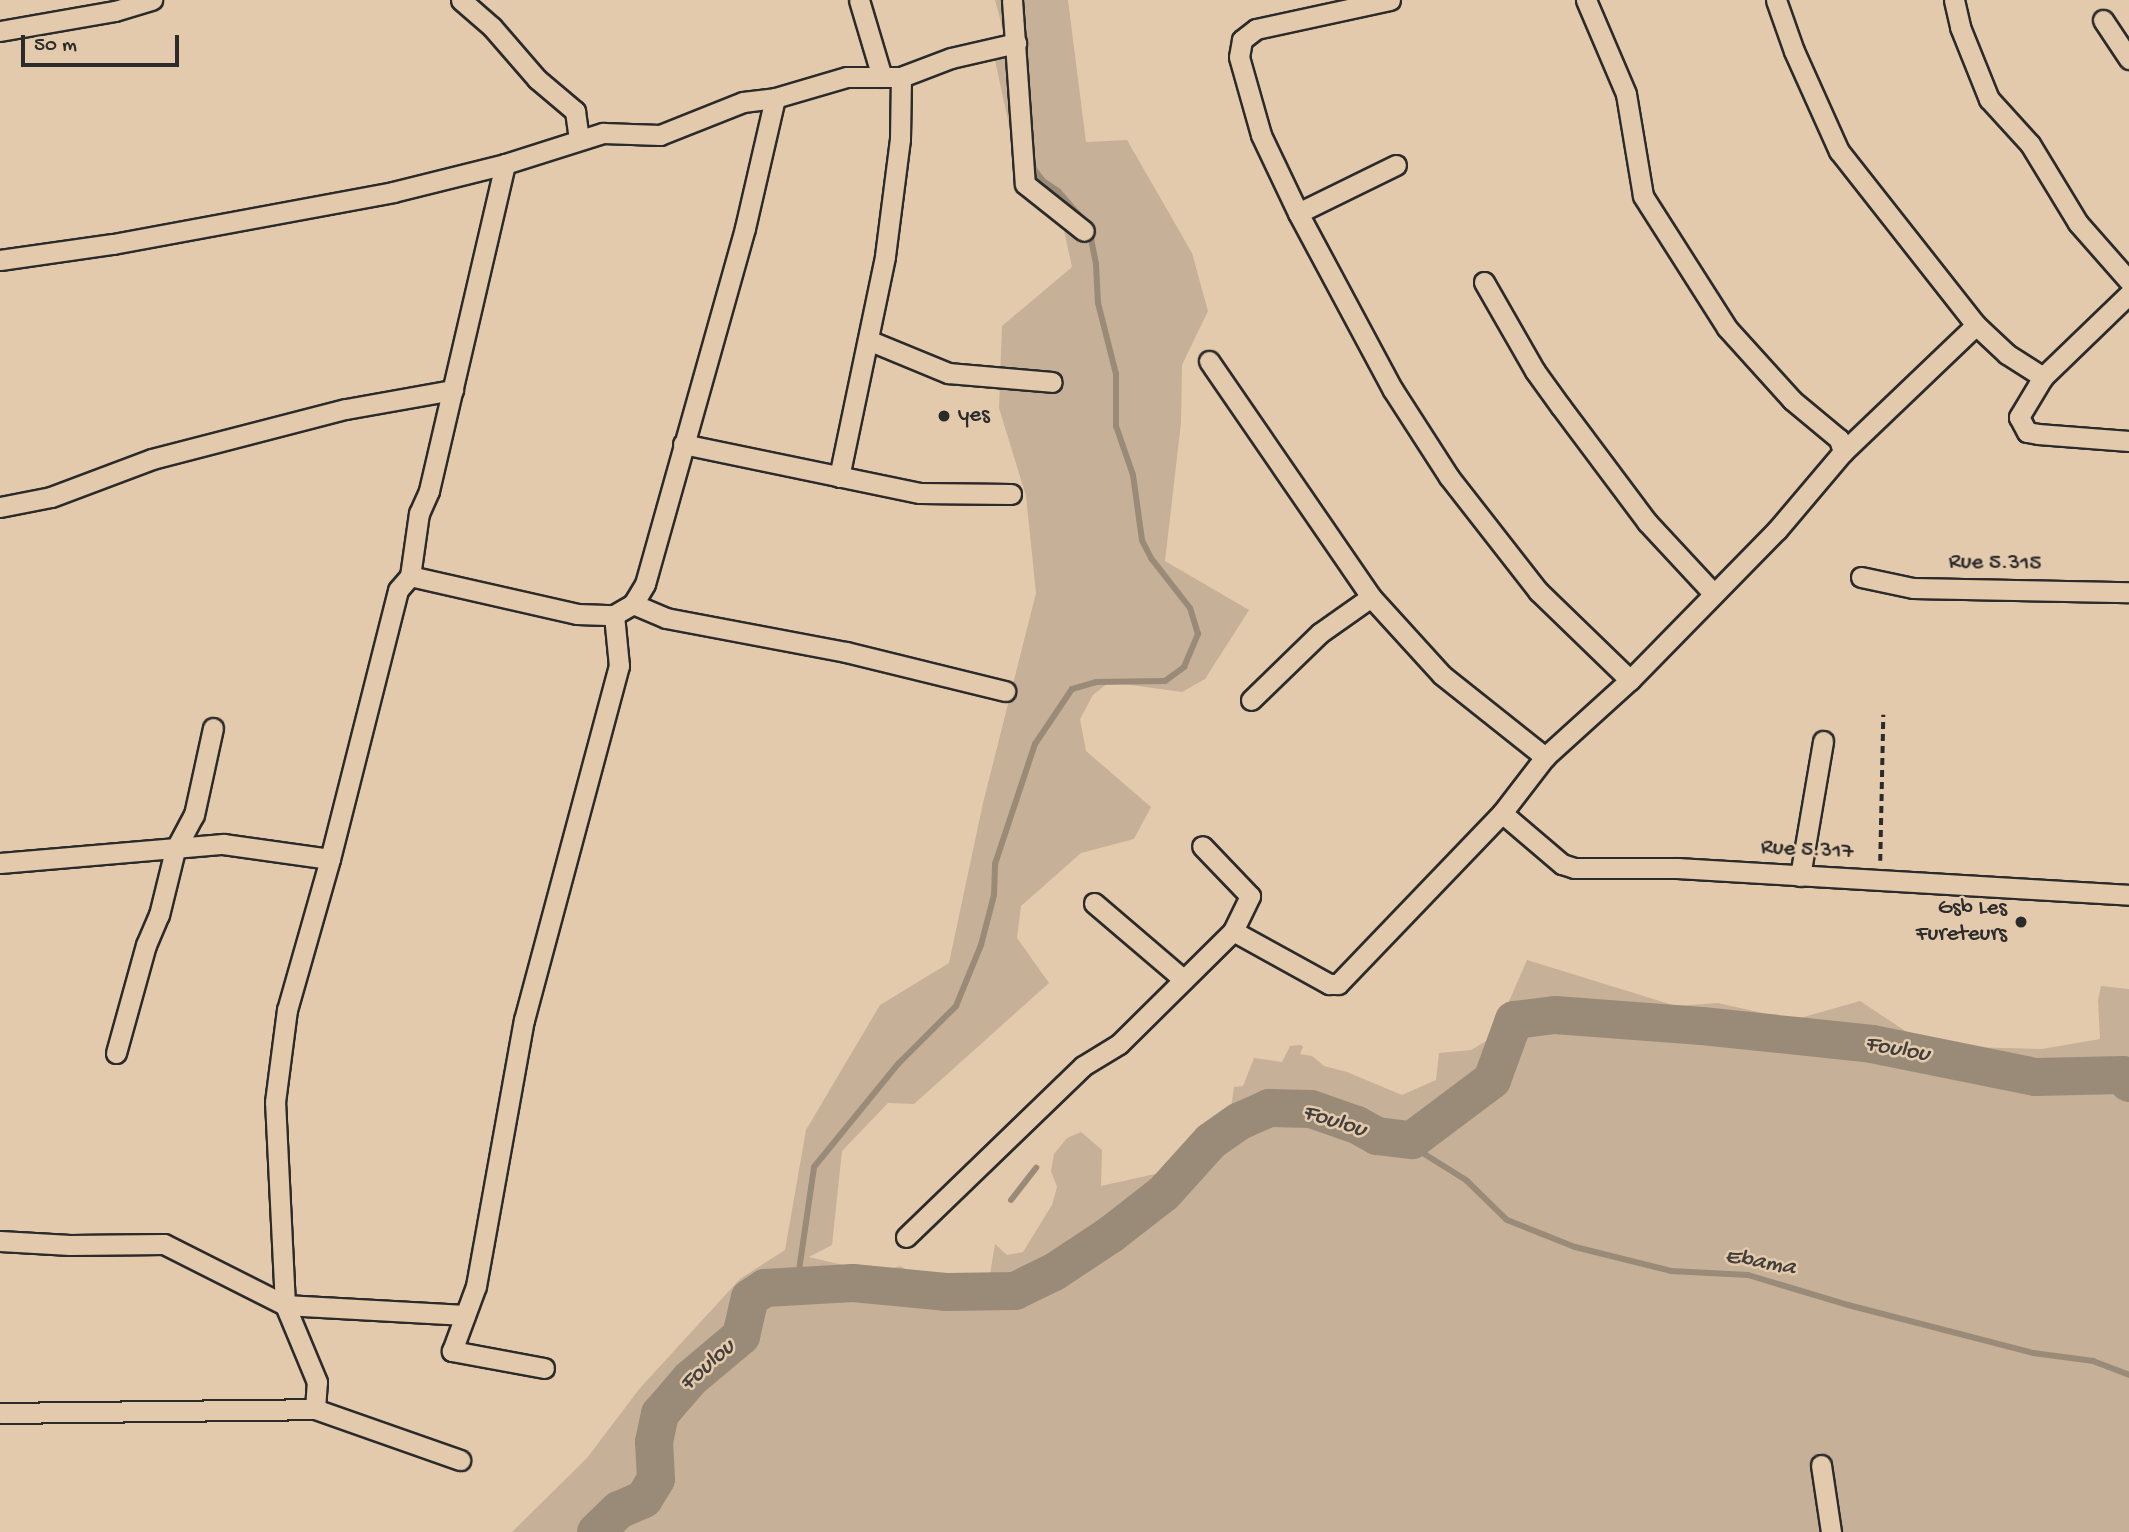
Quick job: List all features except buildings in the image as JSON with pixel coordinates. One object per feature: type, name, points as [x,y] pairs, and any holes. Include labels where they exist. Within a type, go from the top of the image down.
[{"type":"street","points":[[0,31],[114,5],[152,0]]},
{"type":"street","points":[[461,0],[492,27],[537,79],[575,111],[579,138]]},
{"type":"street","points":[[839,477],[885,256],[900,139],[891,77],[859,0]]},
{"type":"street","points":[[1012,0],[1025,184],[1084,231]]},
{"type":"street","points":[[1390,0],[1256,29],[1242,40],[1239,57],[1262,135],[1298,214],[1393,390],[1449,477],[1538,591],[1630,680]]},
{"type":"street","points":[[1586,0],[1626,93],[1643,197],[1727,328],[1792,400],[1839,439],[1843,452]]},
{"type":"street","points":[[1776,0],[1794,51],[1839,151],[1976,326],[2007,354],[2043,377]]},
{"type":"street","points":[[1954,0],[1960,27],[1989,99],[2030,144],[2078,223],[2129,281]]},
{"type":"street","points":[[2103,20],[2129,59]]},
{"type":"street","points":[[0,260],[113,244],[393,192],[505,164],[579,138],[603,133],[660,135],[743,102],[775,98],[847,77],[891,77],[951,58],[1016,43]]},
{"type":"street","points":[[410,576],[577,614],[614,615],[633,604],[645,584],[745,228],[775,98]]},
{"type":"street","points":[[315,1409],[317,1382],[285,1305],[275,1102],[287,1010],[330,859],[398,590],[410,576],[419,513],[429,491],[505,164]]},
{"type":"street","points":[[1298,214],[1396,165]]},
{"type":"street","points":[[1484,282],[1535,371],[1561,408],[1654,530],[1714,594]]},
{"type":"street","points":[[2129,295],[2043,377],[2019,417],[2026,432],[2129,441]]},
{"type":"street","points":[[1233,931],[1329,984],[1338,984],[1502,813],[1545,757],[1630,680],[1777,530],[1843,452],[1976,326]]},
{"type":"street","points":[[868,340],[948,373],[1052,382]]},
{"type":"street","points":[[1209,361],[1371,597],[1442,675],[1545,757]]},
{"type":"street","points":[[0,507],[51,496],[152,459],[346,409],[453,390]]},
{"type":"street","points":[[683,444],[920,493],[1011,494]]},
{"type":"street","name":"Rue 5.315","points":[[1861,576],[1913,588],[2129,592]]},
{"type":"street","points":[[1251,700],[1320,633],[1371,597]]},
{"type":"street","points":[[633,604],[666,618],[846,652],[1005,691]]},
{"type":"street","points":[[544,1368],[452,1351],[476,1286],[524,1020],[619,666],[614,615]]},
{"type":"street","points":[[116,1052],[146,945],[159,915],[175,850],[194,815],[213,728]]},
{"type":"street","points":[[1800,876],[1823,741]]},
{"type":"street","name":"Rue 5.317","points":[[1502,813],[1562,864],[1574,868],[1678,868],[2129,895]]},
{"type":"street","points":[[0,863],[223,844],[330,859]]},
{"type":"street","points":[[906,1237],[1083,1066],[1119,1044],[1233,931],[1250,896],[1202,846]]},
{"type":"street","points":[[1094,903],[1184,980]]},
{"type":"street","points":[[0,1241],[70,1245],[163,1244],[285,1305],[465,1315]]},
{"type":"street","points":[[0,1413],[315,1409],[460,1460]]},
{"type":"street","points":[[1821,1465],[1831,1532]]},
{"type":"path","points":[[1879,880],[1883,715]]},
{"type":"shaded area","points":[[995,0],[1068,0],[1086,142],[1127,140],[1192,253],[1208,311],[1182,365],[1181,423],[1165,561],[1249,610],[1205,679],[1182,692],[1109,682],[1093,695],[1080,719],[1086,751],[1151,807],[1134,839],[1081,853],[1021,906],[1017,938],[1049,983],[914,1104],[888,1103],[842,1151],[832,1245],[809,1257],[877,1273],[900,1266],[926,1281],[989,1280],[995,1244],[1007,1255],[1023,1252],[1052,1205],[1057,1187],[1051,1171],[1054,1154],[1067,1138],[1081,1132],[1102,1150],[1101,1186],[1182,1168],[1205,1145],[1231,1108],[1234,1087],[1243,1086],[1254,1058],[1282,1062],[1290,1046],[1301,1045],[1303,1047],[1300,1054],[1312,1056],[1324,1066],[1347,1072],[1402,1095],[1436,1080],[1439,1053],[1471,1050],[1498,1034],[1527,960],[1676,1006],[1718,1003],[1793,1020],[1860,1001],[1928,1046],[2042,1049],[2100,1039],[2098,1000],[2101,986],[2129,989],[2129,1532],[512,1532],[587,1458],[640,1388],[740,1279],[785,1250],[806,1130],[880,1005],[949,963],[983,803],[1036,593],[1026,496],[999,408],[1002,326],[1072,267],[1058,203],[1020,177],[995,60],[1010,56]]},
{"type":"waterway","points":[[1031,156],[1034,169],[1043,181],[1058,191],[1085,222]]},
{"type":"waterway","points":[[797,1284],[814,1167],[898,1064],[956,1006],[981,945],[994,895],[995,864],[1035,744],[1072,689],[1096,682],[1165,681],[1184,667],[1198,634],[1190,608],[1151,558],[1142,540],[1133,475],[1116,426],[1116,374],[1098,303],[1096,264],[1090,232]]},
{"type":"waterway","name":"Foulou","points":[[596,1532],[619,1510],[644,1499],[656,1479],[654,1442],[660,1414],[690,1379],[741,1336],[750,1298],[765,1288],[853,1283],[946,1292],[1015,1291],[1054,1272],[1110,1235],[1164,1193],[1211,1141],[1240,1121],[1269,1108],[1311,1109],[1357,1125],[1377,1136],[1412,1140],[1492,1080],[1514,1020],[1555,1015],[1702,1026],[1872,1044],[2036,1077],[2123,1075],[2129,1083]]},
{"type":"waterway","name":"Ebama","points":[[1412,1140],[1418,1150],[1466,1180],[1507,1220],[1575,1247],[1671,1271],[1748,1275],[1848,1305],[2033,1353],[2093,1361],[2129,1375]]},
{"type":"waterway","points":[[1011,1200],[1036,1168]]},
{"type":"place","name":"yes","points":[[944,416]]},
{"type":"place","name":"Gsb Les Fureteurs","points":[[2021,922]]}]
